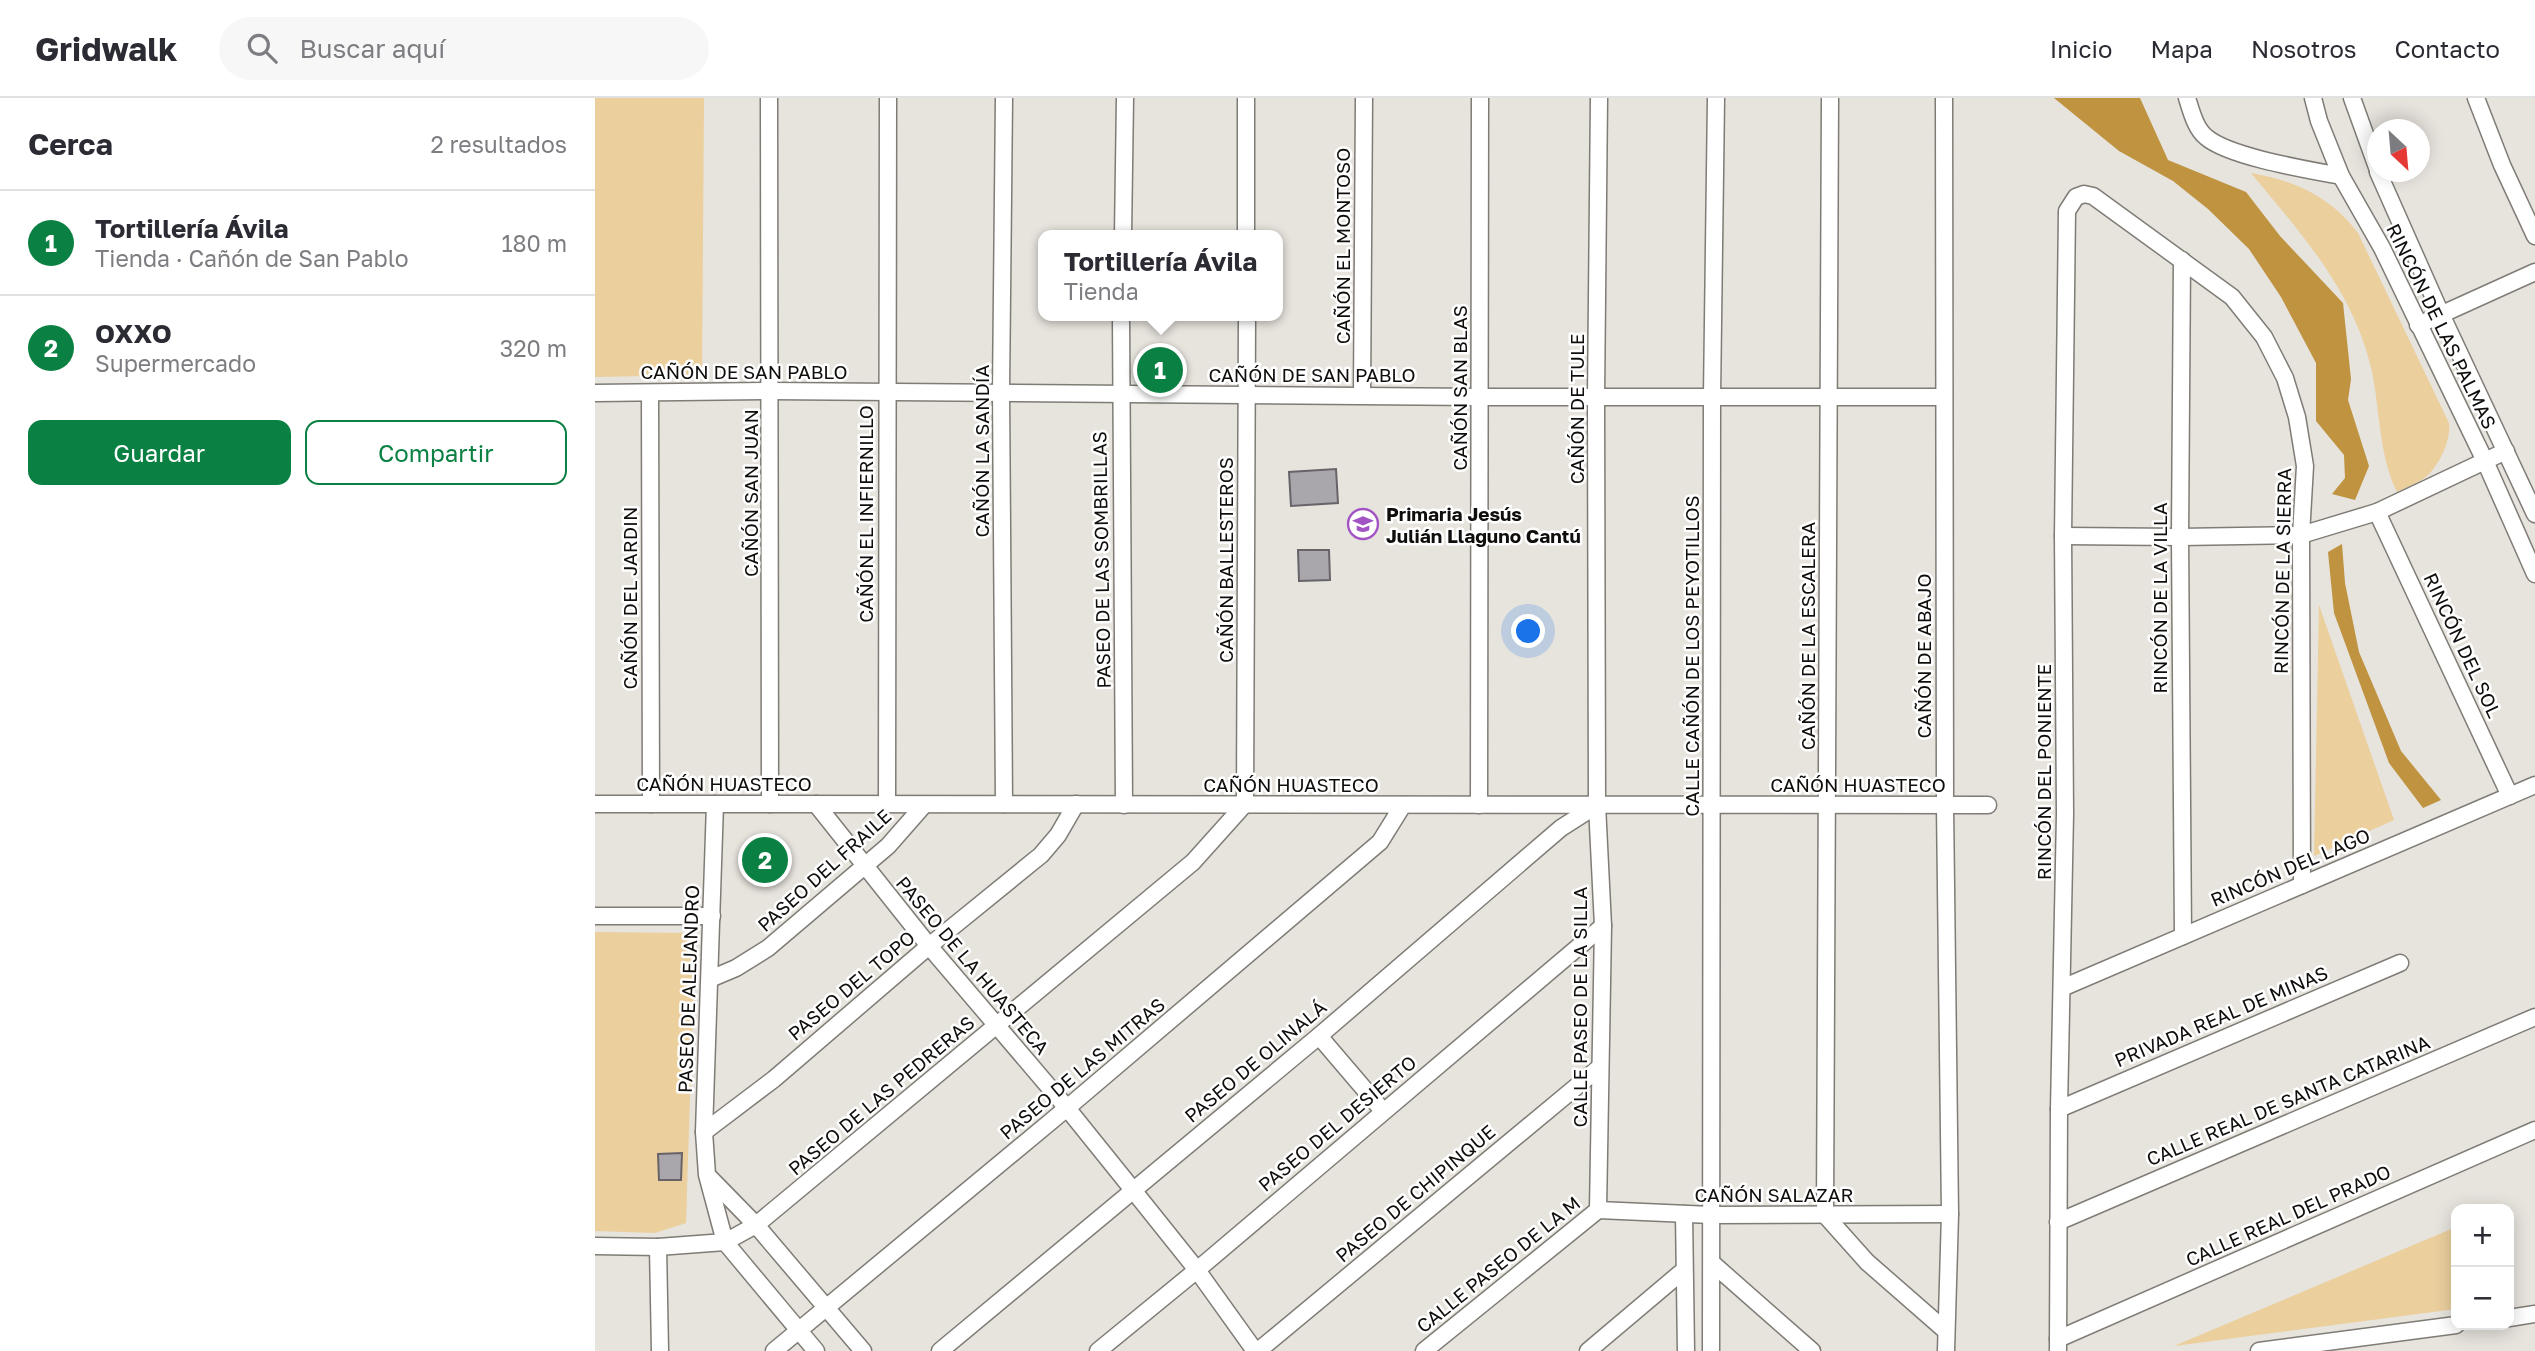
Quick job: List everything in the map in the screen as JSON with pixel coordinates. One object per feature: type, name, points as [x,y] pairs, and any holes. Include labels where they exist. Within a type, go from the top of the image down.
[{"type":"street","name":"CAÑÓN SAN JUAN","points":[[769,98],[770,804]]},
{"type":"street","name":"CAÑÓN EL INFIERNILLO","points":[[887,804],[888,98]]},
{"type":"street","name":"CAÑÓN LA SANDÍA","points":[[1004,98],[1001,392],[1004,804]]},
{"type":"street","points":[[1123,230],[1125,98]]},
{"type":"street","points":[[1246,98],[1246,230]]},
{"type":"street","name":"CAÑÓN EL MONTOSO","points":[[1362,394],[1364,98]]},
{"type":"street","name":"CAÑÓN SAN BLAS","points":[[1479,805],[1480,98]]},
{"type":"street","name":"CAÑÓN DE TULE","points":[[1597,805],[1596,397],[1599,98]]},
{"type":"street","name":"CALLE CAÑÓN DE LOS PEYOTILLOS","points":[[1711,1351],[1712,397],[1716,98]]},
{"type":"street","name":"CAÑÓN DE LA ESCALERA","points":[[1825,1215],[1830,98]]},
{"type":"street","name":"CAÑÓN DE ABAJO","points":[[1944,98],[1945,805],[1950,1214],[1946,1351]]},
{"type":"street","points":[[2187,98],[2194,119],[2206,137],[2232,150],[2282,165],[2341,176]]},
{"type":"street","name":"RINCÓN DE LAS PALMAS","points":[[2313,98],[2319,121],[2341,176],[2382,248],[2485,461],[2535,574]]},
{"type":"street","name":"RINCÓN DE LAS PALMAS","points":[[2352,98],[2367,140]]},
{"type":"street","points":[[2476,98],[2502,165],[2535,236]]},
{"type":"street","name":"RINCÓN DE LAS PALMAS","points":[[2383,182],[2441,314],[2535,514]]},
{"type":"street","name":"RINCÓN DE LA SIERRA","points":[[2076,197],[2084,194],[2094,196],[2232,297],[2264,337],[2285,378],[2297,417],[2305,466],[2301,535],[2302,885]]},
{"type":"street","name":"RINCÓN DEL PONIENTE","points":[[2058,1345],[2059,1109],[2065,814],[2063,536],[2067,211],[2076,197]]},
{"type":"street","name":"RINCÓN DE LA VILLA","points":[[2182,260],[2180,537],[2183,936]]},
{"type":"street","points":[[2418,325],[2535,272]]},
{"type":"street","name":"PASEO DE LAS SOMBRILLAS","points":[[1121,321],[1124,804]]},
{"type":"street","name":"CAÑÓN BALLESTEROS","points":[[1245,804],[1247,321]]},
{"type":"street","name":"CAÑÓN DE SAN PABLO","points":[[595,393],[771,391],[1479,397],[1944,397]]},
{"type":"street","name":"CAÑÓN DEL JARDIN","points":[[650,393],[651,804]]},
{"type":"street","points":[[2063,536],[2301,535],[2377,512],[2506,451]]},
{"type":"street","name":"RINCÓN DEL SOL","points":[[2377,512],[2510,796]]},
{"type":"street","name":"RINCÓN DEL LAGO","points":[[2062,988],[2535,785]]},
{"type":"street","name":"CAÑÓN HUASTECO","points":[[595,804],[1987,805]]},
{"type":"street","name":"PASEO DE ALEJANDRO","points":[[715,804],[704,1132],[707,1175],[725,1242],[816,1351]]},
{"type":"street","name":"PASEO DE LA HUASTECA","points":[[816,804],[863,866],[1133,1190],[1197,1270],[1256,1351]]},
{"type":"street","name":"PASEO DEL TOPO","points":[[704,1132],[774,1079],[929,946],[1041,855],[1058,835],[1076,804]]},
{"type":"street","name":"PASEO DE LAS PEDRERAS","points":[[725,1242],[756,1225],[1193,862],[1245,804]]},
{"type":"street","name":"PASEO DEL FRAILE","points":[[711,979],[736,968],[768,948],[888,846],[924,805]]},
{"type":"street","name":"PASEO DE LAS MITRAS","points":[[774,1351],[1067,1108],[1380,842],[1403,805]]},
{"type":"street","name":"CALLE PASEO DE LA SILLA","points":[[1597,805],[1603,926],[1598,1210]]},
{"type":"street","name":"PASEO DE OLINALÁ","points":[[940,1351],[1319,1036],[1562,828],[1597,805]]},
{"type":"street","points":[[595,916],[712,916]]},
{"type":"street","name":"PASEO DEL DESIERTO","points":[[1098,1351],[1603,926]]},
{"type":"street","name":"PRIVADA REAL DE MINAS","points":[[2059,1109],[2400,962]]},
{"type":"street","name":"CALLE REAL DE SANTA CATARINA","points":[[2058,1223],[2535,1017]]},
{"type":"street","points":[[1319,1036],[1383,1111]]},
{"type":"street","name":"PASEO DE CHIPINQUE","points":[[1256,1351],[1600,1068]]},
{"type":"street","name":"CALLE REAL DEL PRADO","points":[[2058,1345],[2535,1130]]},
{"type":"street","points":[[707,1175],[756,1225],[863,1351]]},
{"type":"street","name":"CAÑÓN SALAZAR","points":[[1598,1210],[1711,1215],[1950,1214]]},
{"type":"street","name":"CALLE PASEO DE LA M","points":[[1424,1351],[1598,1210]]},
{"type":"street","points":[[1684,1214],[1686,1351]]},
{"type":"street","points":[[1825,1215],[1867,1262],[1946,1331]]},
{"type":"street","points":[[595,1246],[658,1247],[725,1242]]},
{"type":"street","points":[[658,1247],[660,1351]]},
{"type":"street","points":[[1711,1263],[1812,1351]]},
{"type":"street","points":[[1588,1351],[1684,1270]]},
{"type":"street","points":[[2514,1317],[2535,1314]]},
{"type":"street","points":[[2259,1351],[2451,1326]]},
{"type":"shaded area","points":[[595,98],[704,98],[702,375],[595,377]]},
{"type":"shaded area","points":[[2054,98],[2140,98],[2168,160],[2246,192],[2280,236],[2343,303],[2351,379],[2348,400],[2369,466],[2355,500],[2332,494],[2345,478],[2344,455],[2316,421],[2316,363],[2281,297],[2249,249],[2208,209],[2173,181],[2119,151]]},
{"type":"shaded area","points":[[2251,173],[2311,192],[2336,209],[2358,233],[2449,423],[2446,444],[2432,470],[2417,482],[2397,492],[2383,448],[2372,372],[2353,315],[2324,265]]},
{"type":"shaded area","points":[[2342,544],[2345,583],[2359,652],[2401,751],[2441,800],[2423,808],[2389,763],[2334,613],[2328,552]]},
{"type":"shaded area","points":[[2319,605],[2394,820],[2314,856]]},
{"type":"shaded area","points":[[595,932],[687,933],[695,942],[686,1223],[655,1233],[595,1231]]},
{"type":"shaded area","points":[[2451,1229],[2451,1310],[2174,1346]]},
{"type":"building","points":[[1144,364],[1176,364],[1175,377],[1144,377]]},
{"type":"building","points":[[1336,469],[1338,503],[1291,506],[1289,472]]},
{"type":"building","points":[[1298,550],[1329,550],[1330,580],[1299,581]]},
{"type":"building","points":[[769,838],[785,858],[760,879],[743,857]]},
{"type":"building","points":[[682,1153],[681,1180],[659,1180],[658,1154]]},
{"type":"place","name":"Tortillería Ávila","points":[[1160,370]]},
{"type":"place","name":"Primaria Jesús Julián Llaguno Cantú","points":[[1363,524]]},
{"type":"place","name":"OXXO","points":[[765,860]]}]
